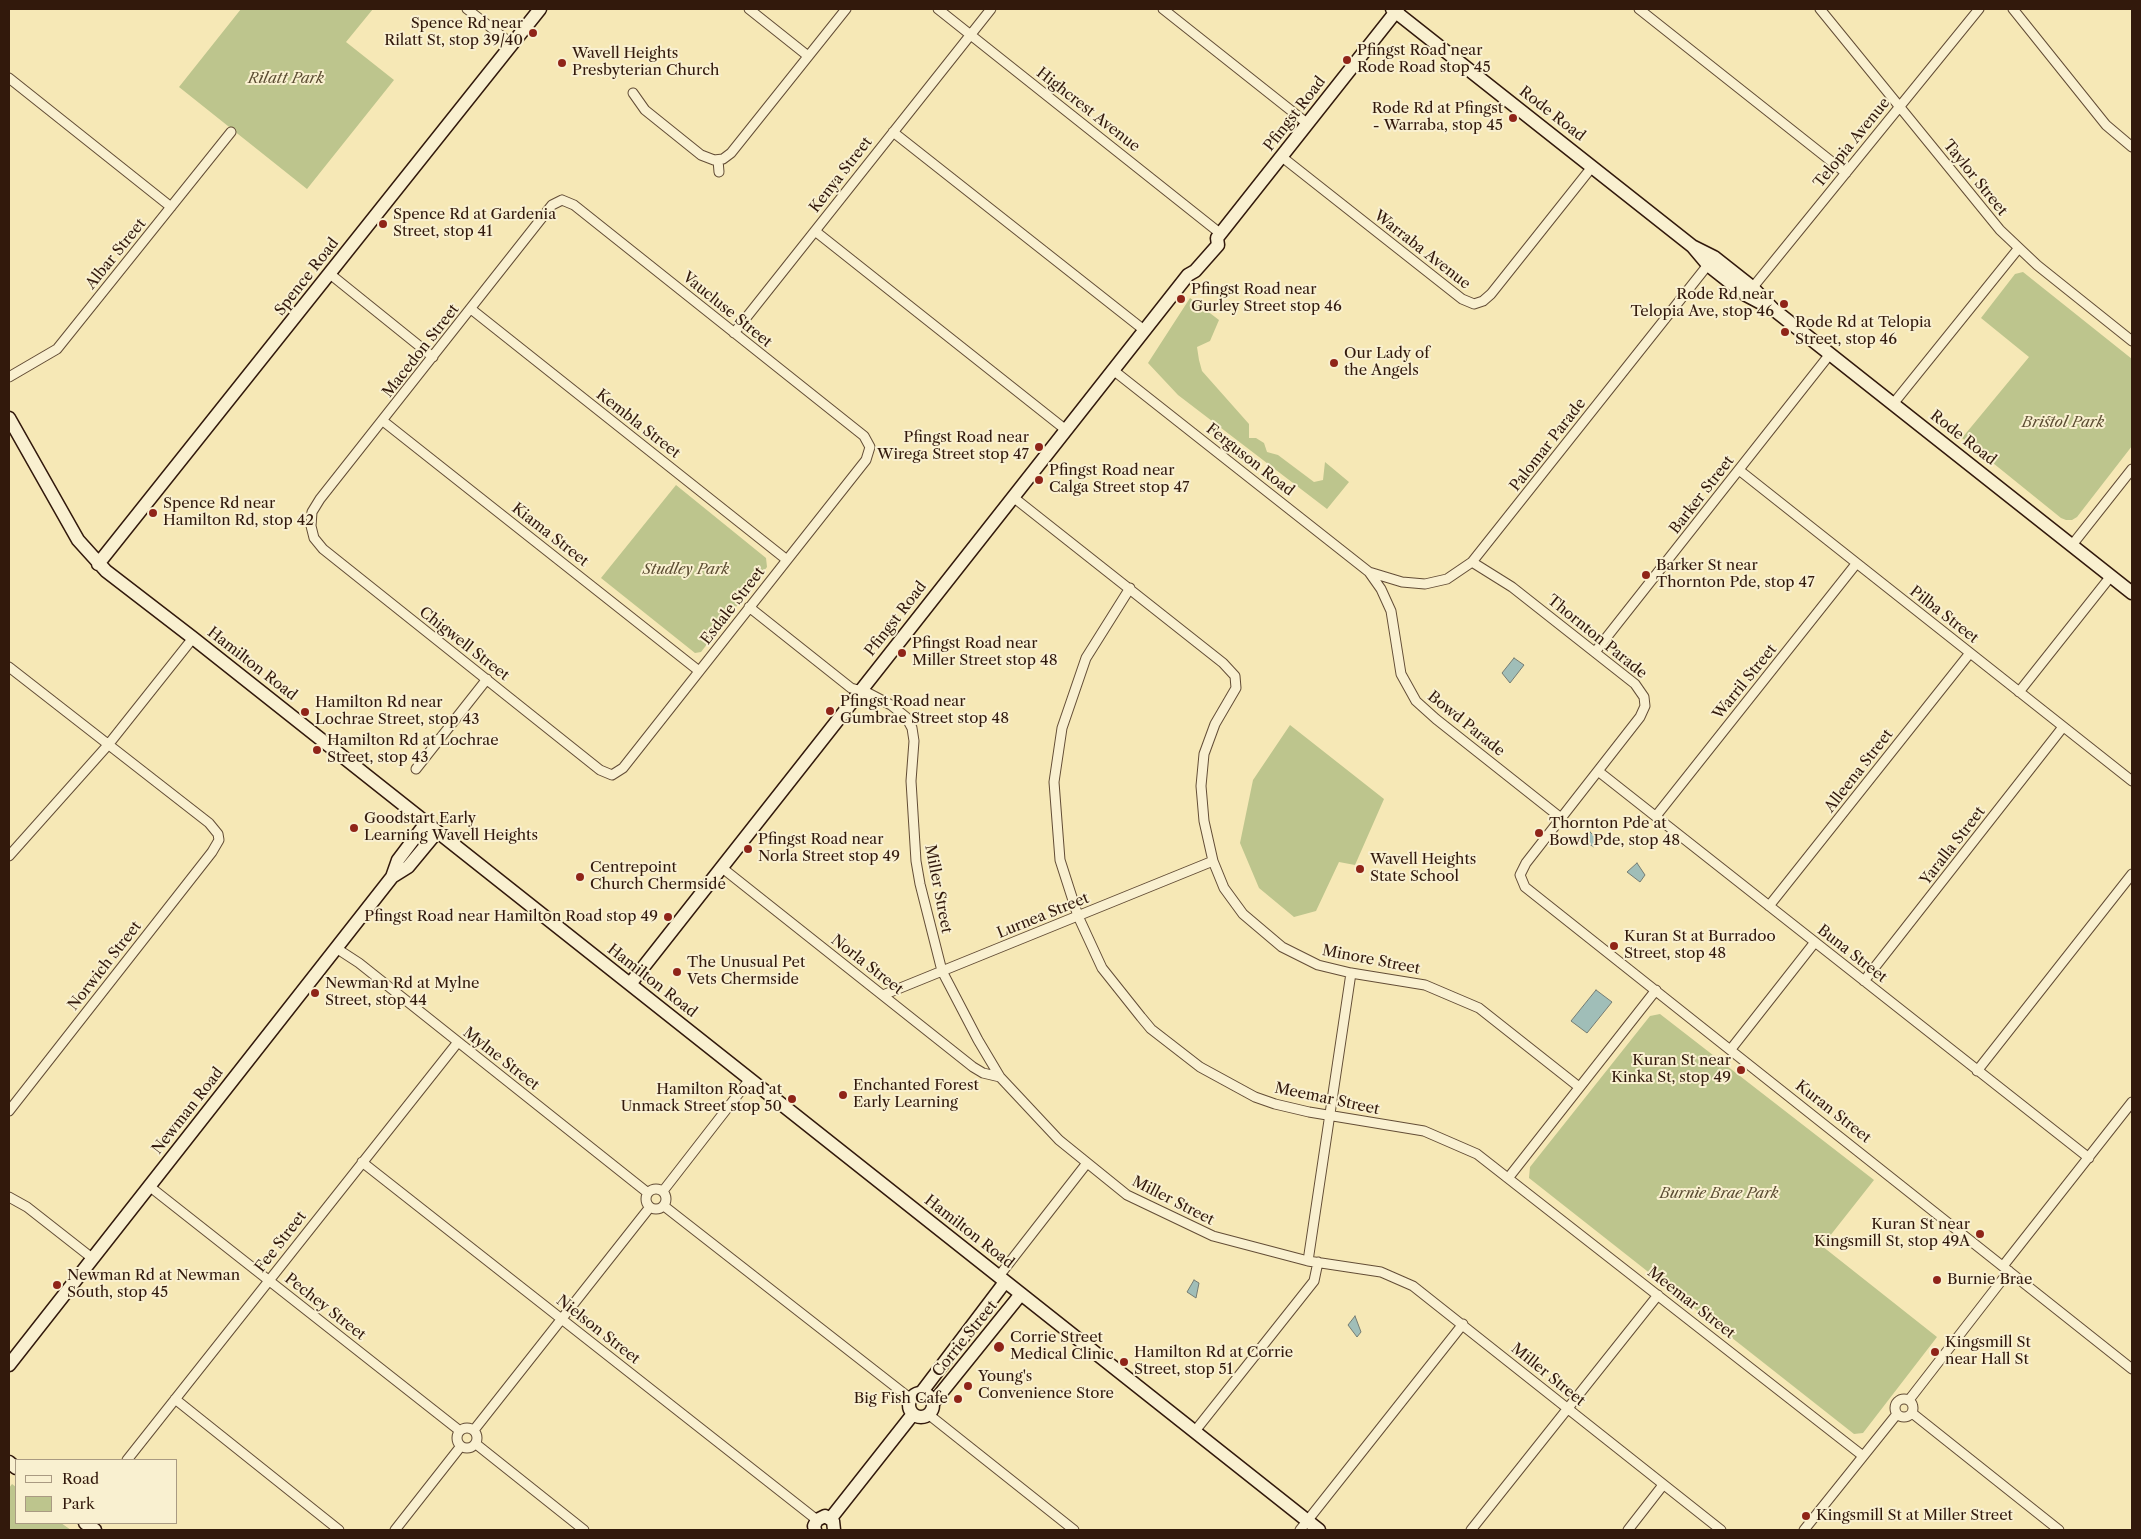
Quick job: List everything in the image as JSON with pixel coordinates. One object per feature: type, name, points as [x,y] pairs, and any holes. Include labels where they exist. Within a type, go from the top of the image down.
[{"type":"main road","name":"Spence Road","points":[[98,564],[540,9]]},
{"type":"main road","name":"Pfingst Road","points":[[630,984],[1188,275],[1190,267],[1210,239],[1219,236],[1395,10]]},
{"type":"main road","name":"Rode Road","points":[[1395,10],[2132,593]]},
{"type":"main road","name":"Hamilton Road","points":[[9,418],[78,540],[98,564],[1195,1431],[1303,1526],[1319,1530]]},
{"type":"main road","name":"Newman Road","points":[[9,1365],[392,877],[398,860],[426,823]]},
{"type":"main road","name":"Newman Road","points":[[392,877],[408,868],[437,832]]},
{"type":"main road","name":"Corrie Street","points":[[916,1396],[1002,1279]]},
{"type":"main road","name":"Corrie Street","points":[[930,1409],[1021,1294]]},
{"type":"main road","points":[[916,1396],[930,1397],[930,1409],[921,1417],[913,1414],[909,1407],[916,1396]]},
{"type":"main road","points":[[816,1525],[822,1517],[832,1524],[913,1414]]},
{"type":"street","points":[[467,9],[512,44]]},
{"type":"street","points":[[750,9],[808,56]]},
{"type":"street","points":[[633,93],[645,110],[702,155],[718,160],[731,153],[846,9]]},
{"type":"street","name":"Highcrest Avenue","points":[[938,9],[1219,236]]},
{"type":"street","name":"Kenya Street","points":[[734,333],[991,9]]},
{"type":"street","points":[[1162,9],[1308,124]]},
{"type":"street","points":[[1639,9],[1846,172]]},
{"type":"street","name":"Taylor Street","points":[[1820,9],[2000,230],[2018,249],[2132,341]]},
{"type":"street","name":"Telopia Avenue","points":[[1749,291],[1979,9]]},
{"type":"street","points":[[2013,9],[2102,120],[2132,148]]},
{"type":"street","points":[[9,78],[171,207]]},
{"type":"street","name":"Albar Street","points":[[9,377],[57,349],[231,132]]},
{"type":"street","points":[[893,132],[1144,330]]},
{"type":"street","name":"Warraba Avenue","points":[[1282,157],[1462,299],[1474,304],[1483,302],[1491,294],[1592,166]]},
{"type":"street","points":[[718,160],[719,172]]},
{"type":"street","name":"Macedon Street","points":[[310,526],[312,512],[320,499],[552,205],[562,200]]},
{"type":"street","name":"Vaucluse Street","points":[[562,200],[574,205],[864,436],[870,448]]},
{"type":"street","points":[[815,231],[1066,430]]},
{"type":"street","points":[[1893,404],[2018,249]]},
{"type":"street","name":"Palomar Parade","points":[[1369,572],[1402,582],[1425,584],[1448,579],[1472,562],[1711,261]]},
{"type":"street","points":[[330,274],[433,357]]},
{"type":"street","name":"Kembla Street","points":[[471,309],[787,560]]},
{"type":"street","name":"Barker Street","points":[[1595,652],[1830,354]]},
{"type":"street","name":"Ferguson Road","points":[[1113,370],[1369,572]]},
{"type":"street","name":"Kiama Street","points":[[383,421],[699,672]]},
{"type":"street","name":"Esdale Street","points":[[612,775],[623,768],[699,672],[866,460],[870,448]]},
{"type":"street","points":[[2072,545],[2132,469]]},
{"type":"street","name":"Pilba Street","points":[[1739,470],[2132,781]]},
{"type":"street","points":[[1013,497],[1130,588]]},
{"type":"street","name":"Chigwell Street","points":[[310,526],[314,538],[323,549],[600,770],[612,775]]},
{"type":"street","name":"Thornton Parade","points":[[1472,562],[1512,587],[1639,687],[1645,701],[1640,717],[1531,855],[1520,875]]},
{"type":"street","name":"Warril Street","points":[[1656,816],[1856,564]]},
{"type":"street","name":"Bowd Parade","points":[[1369,572],[1381,588],[1391,611],[1401,674],[1416,701],[1561,818]]},
{"type":"street","points":[[2019,692],[2111,576]]},
{"type":"street","name":"Minore Street","points":[[1130,588],[1229,668],[1236,679],[1236,688],[1215,724],[1204,754],[1201,786],[1204,821],[1212,861],[1231,899],[1254,925],[1276,943],[1318,965],[1351,973],[1425,985],[1479,1008],[1579,1087]]},
{"type":"street","name":"Meemar Street","points":[[1130,588],[1086,658],[1068,707],[1054,782],[1058,845],[1062,867],[1088,942],[1112,983],[1151,1029],[1162,1038],[1200,1067],[1255,1097],[1275,1104],[1330,1116],[1424,1131],[1478,1154],[1863,1456]]},
{"type":"street","name":"Miller Street","points":[[749,607],[851,688],[897,709],[906,717],[912,728],[914,742],[910,781],[916,861],[942,971],[978,1040],[1000,1077],[1043,1124],[1087,1163],[1127,1194],[1200,1230],[1226,1240],[1308,1261],[1389,1274],[1413,1286],[1721,1530]]},
{"type":"street","points":[[9,856],[108,745],[193,638]]},
{"type":"street","name":"Alleena Street","points":[[1769,906],[1970,653]]},
{"type":"street","points":[[9,667],[108,745]]},
{"type":"street","points":[[416,770],[487,679]]},
{"type":"street","name":"Yaralla Street","points":[[1864,981],[2063,727]]},
{"type":"street","name":"Norwich Street","points":[[9,1111],[216,848],[219,837],[209,824],[108,745]]},
{"type":"street","name":"Buna Street","points":[[1598,771],[2089,1158]]},
{"type":"street","name":"Lurnea Street","points":[[883,995],[1212,861]]},
{"type":"street","name":"Norla Street","points":[[721,867],[978,1070],[1000,1077]]},
{"type":"street","points":[[1977,1071],[2132,874]]},
{"type":"street","name":"Kuran Street","points":[[1520,875],[1527,889],[2132,1368]]},
{"type":"street","points":[[1731,1049],[1815,942]]},
{"type":"street","name":"Mylne Street","points":[[336,948],[648,1193]]},
{"type":"street","points":[[1308,1261],[1351,973]]},
{"type":"street","points":[[1508,1177],[1656,990]]},
{"type":"street","name":"Fee Street","points":[[128,1459],[458,1042]]},
{"type":"street","points":[[663,1191],[750,1079]]},
{"type":"street","points":[[1909,1400],[2132,1102]]},
{"type":"street","name":"Nielson Street","points":[[362,1162],[562,1319],[816,1525]]},
{"type":"street","points":[[1002,1279],[1087,1163]]},
{"type":"street","name":"Pechey Street","points":[[149,1186],[460,1431]]},
{"type":"street","points":[[654,1189],[663,1191],[666,1196],[664,1206],[656,1209],[650,1207],[646,1202],[648,1193],[654,1189]]},
{"type":"street","points":[[9,1197],[27,1207],[92,1258]]},
{"type":"street","points":[[664,1206],[916,1396]]},
{"type":"street","points":[[474,1430],[650,1207]]},
{"type":"street","points":[[1195,1431],[1314,1281],[1318,1262]]},
{"type":"street","points":[[1471,1530],[1658,1295]]},
{"type":"street","points":[[1303,1526],[1463,1324]]},
{"type":"street","points":[[175,1399],[340,1530]]},
{"type":"street","points":[[1897,1414],[1895,1408],[1898,1401],[1903,1399],[1909,1400],[1913,1404],[1912,1413]]},
{"type":"street","points":[[930,1409],[1074,1530]]},
{"type":"street","points":[[1897,1414],[1905,1417],[1912,1413]]},
{"type":"street","points":[[1912,1413],[2059,1530]]},
{"type":"street","points":[[1804,1530],[1897,1414]]},
{"type":"street","points":[[468,1428],[474,1430],[478,1438],[476,1444],[470,1448],[461,1446],[457,1437],[460,1431],[468,1428]]},
{"type":"street","points":[[476,1444],[584,1530]]},
{"type":"street","points":[[395,1530],[461,1446]]},
{"type":"street","points":[[1628,1530],[1664,1485]]},
{"type":"green space","name":"Rilatt Park","points":[[241,9],[373,9],[346,42],[394,80],[307,189],[179,87]]},
{"type":"green space","name":"Bristol Park","points":[[2023,272],[2132,359],[2132,446],[2077,517],[2072,520],[2061,518],[1962,438],[2029,357],[1981,318],[2015,274]]},
{"type":"green space","points":[[1190,298],[1219,320],[1210,341],[1197,347],[1199,360],[1202,371],[1249,424],[1249,438],[1256,438],[1264,443],[1267,452],[1278,455],[1314,482],[1323,480],[1325,462],[1349,482],[1327,509],[1178,395],[1148,363]]},
{"type":"green space","name":"Studley Park","points":[[676,485],[766,558],[767,567],[701,652],[695,653],[601,578]]},
{"type":"green space","points":[[1290,725],[1384,799],[1355,865],[1339,862],[1316,911],[1294,917],[1259,888],[1240,843],[1253,780]]},
{"type":"green space","name":"Burnie Brae Park","points":[[1660,1014],[1874,1180],[1822,1246],[1937,1337],[1863,1433],[1854,1434],[1529,1178],[1530,1167],[1650,1016]]},
{"type":"green space","points":[[12,1484],[15,1486],[15,1524],[62,1524],[71,1530],[9,1530],[9,1488]]},
{"type":"water","points":[[1514,658],[1524,665],[1510,683],[1502,673]]},
{"type":"water","points":[[1590,832],[1599,840],[1594,847],[1585,842]]},
{"type":"water","points":[[1637,863],[1645,875],[1640,882],[1627,872]]},
{"type":"water","points":[[1596,990],[1612,1002],[1587,1033],[1571,1021]]},
{"type":"water","points":[[1194,1280],[1199,1283],[1196,1298],[1187,1292]]},
{"type":"water","points":[[1355,1316],[1361,1332],[1357,1337],[1348,1325]]},
{"type":"place","name":"Spence Rd near Rilatt St, stop 39/40","points":[[533,33]]},
{"type":"place","name":"Pfingst Road near Rode Road stop 45","points":[[1347,60]]},
{"type":"place","name":"Wavell Heights Presbyterian Church","points":[[562,63]]},
{"type":"place","name":"Rode Rd at Pfingst - Warraba, stop 45","points":[[1513,118]]},
{"type":"place","name":"Spence Rd at Gardenia Street, stop 41","points":[[383,224]]},
{"type":"place","name":"Pfingst Road near Gurley Street stop 46","points":[[1181,299]]},
{"type":"place","name":"Rode Rd near Telopia Ave, stop 46","points":[[1784,304]]},
{"type":"place","name":"Rode Rd at Telopia Street, stop 46","points":[[1785,332]]},
{"type":"place","name":"Our Lady of the Angels","points":[[1334,363]]},
{"type":"place","name":"Pfingst Road near Wirega Street stop 47","points":[[1039,447]]},
{"type":"place","name":"Pfingst Road near Calga Street stop 47","points":[[1039,480]]},
{"type":"place","name":"Spence Rd near Hamilton Rd, stop 42","points":[[153,513]]},
{"type":"place","name":"Barker St near Thornton Pde, stop 47","points":[[1646,575]]},
{"type":"place","name":"Pfingst Road near Miller Street stop 48","points":[[902,653]]},
{"type":"place","name":"Pfingst Road near Gumbrae Street stop 48","points":[[830,711]]},
{"type":"place","name":"Hamilton Rd near Lochrae Street, stop 43","points":[[305,712]]},
{"type":"place","name":"Hamilton Rd at Lochrae Street, stop 43","points":[[317,750]]},
{"type":"place","name":"Goodstart Early Learning Wavell Heights","points":[[354,828]]},
{"type":"place","name":"Thornton Pde at Bowd Pde, stop 48","points":[[1539,833]]},
{"type":"place","name":"Pfingst Road near Norla Street stop 49","points":[[748,849]]},
{"type":"place","name":"Wavell Heights State School","points":[[1360,869]]},
{"type":"place","name":"Centrepoint Church Chermside","points":[[580,877]]},
{"type":"place","name":"Pfingst Road near Hamilton Road stop 49","points":[[668,917]]},
{"type":"place","name":"Kuran St at Burradoo Street, stop 48","points":[[1614,946]]},
{"type":"place","name":"The Unusual Pet Vets Chermside","points":[[677,972]]},
{"type":"place","name":"Newman Rd at Mylne Street, stop 44","points":[[315,993]]},
{"type":"place","name":"Kuran St near Kinka St, stop 49","points":[[1741,1070]]},
{"type":"place","name":"Enchanted Forest Early Learning","points":[[843,1095]]},
{"type":"place","name":"Hamilton Road at Unmack Street stop 50","points":[[792,1099]]},
{"type":"place","name":"Kuran St near Kingsmill St, stop 49A","points":[[1980,1234]]},
{"type":"place","name":"Burnie Brae","points":[[1937,1280]]},
{"type":"place","name":"Newman Rd at Newman South, stop 45","points":[[57,1285]]},
{"type":"place","name":"Corrie Street Medical Clinic","points":[[999,1347]]},
{"type":"place","name":"Kingsmill St near Hall St","points":[[1935,1352]]},
{"type":"place","name":"Hamilton Rd at Corrie Street, stop 51","points":[[1124,1362]]},
{"type":"place","name":"Young's Convenience Store","points":[[968,1386]]},
{"type":"place","name":"Big Fish Cafe","points":[[958,1399]]},
{"type":"place","name":"Kingsmill St at Miller Street","points":[[1806,1516]]}]
